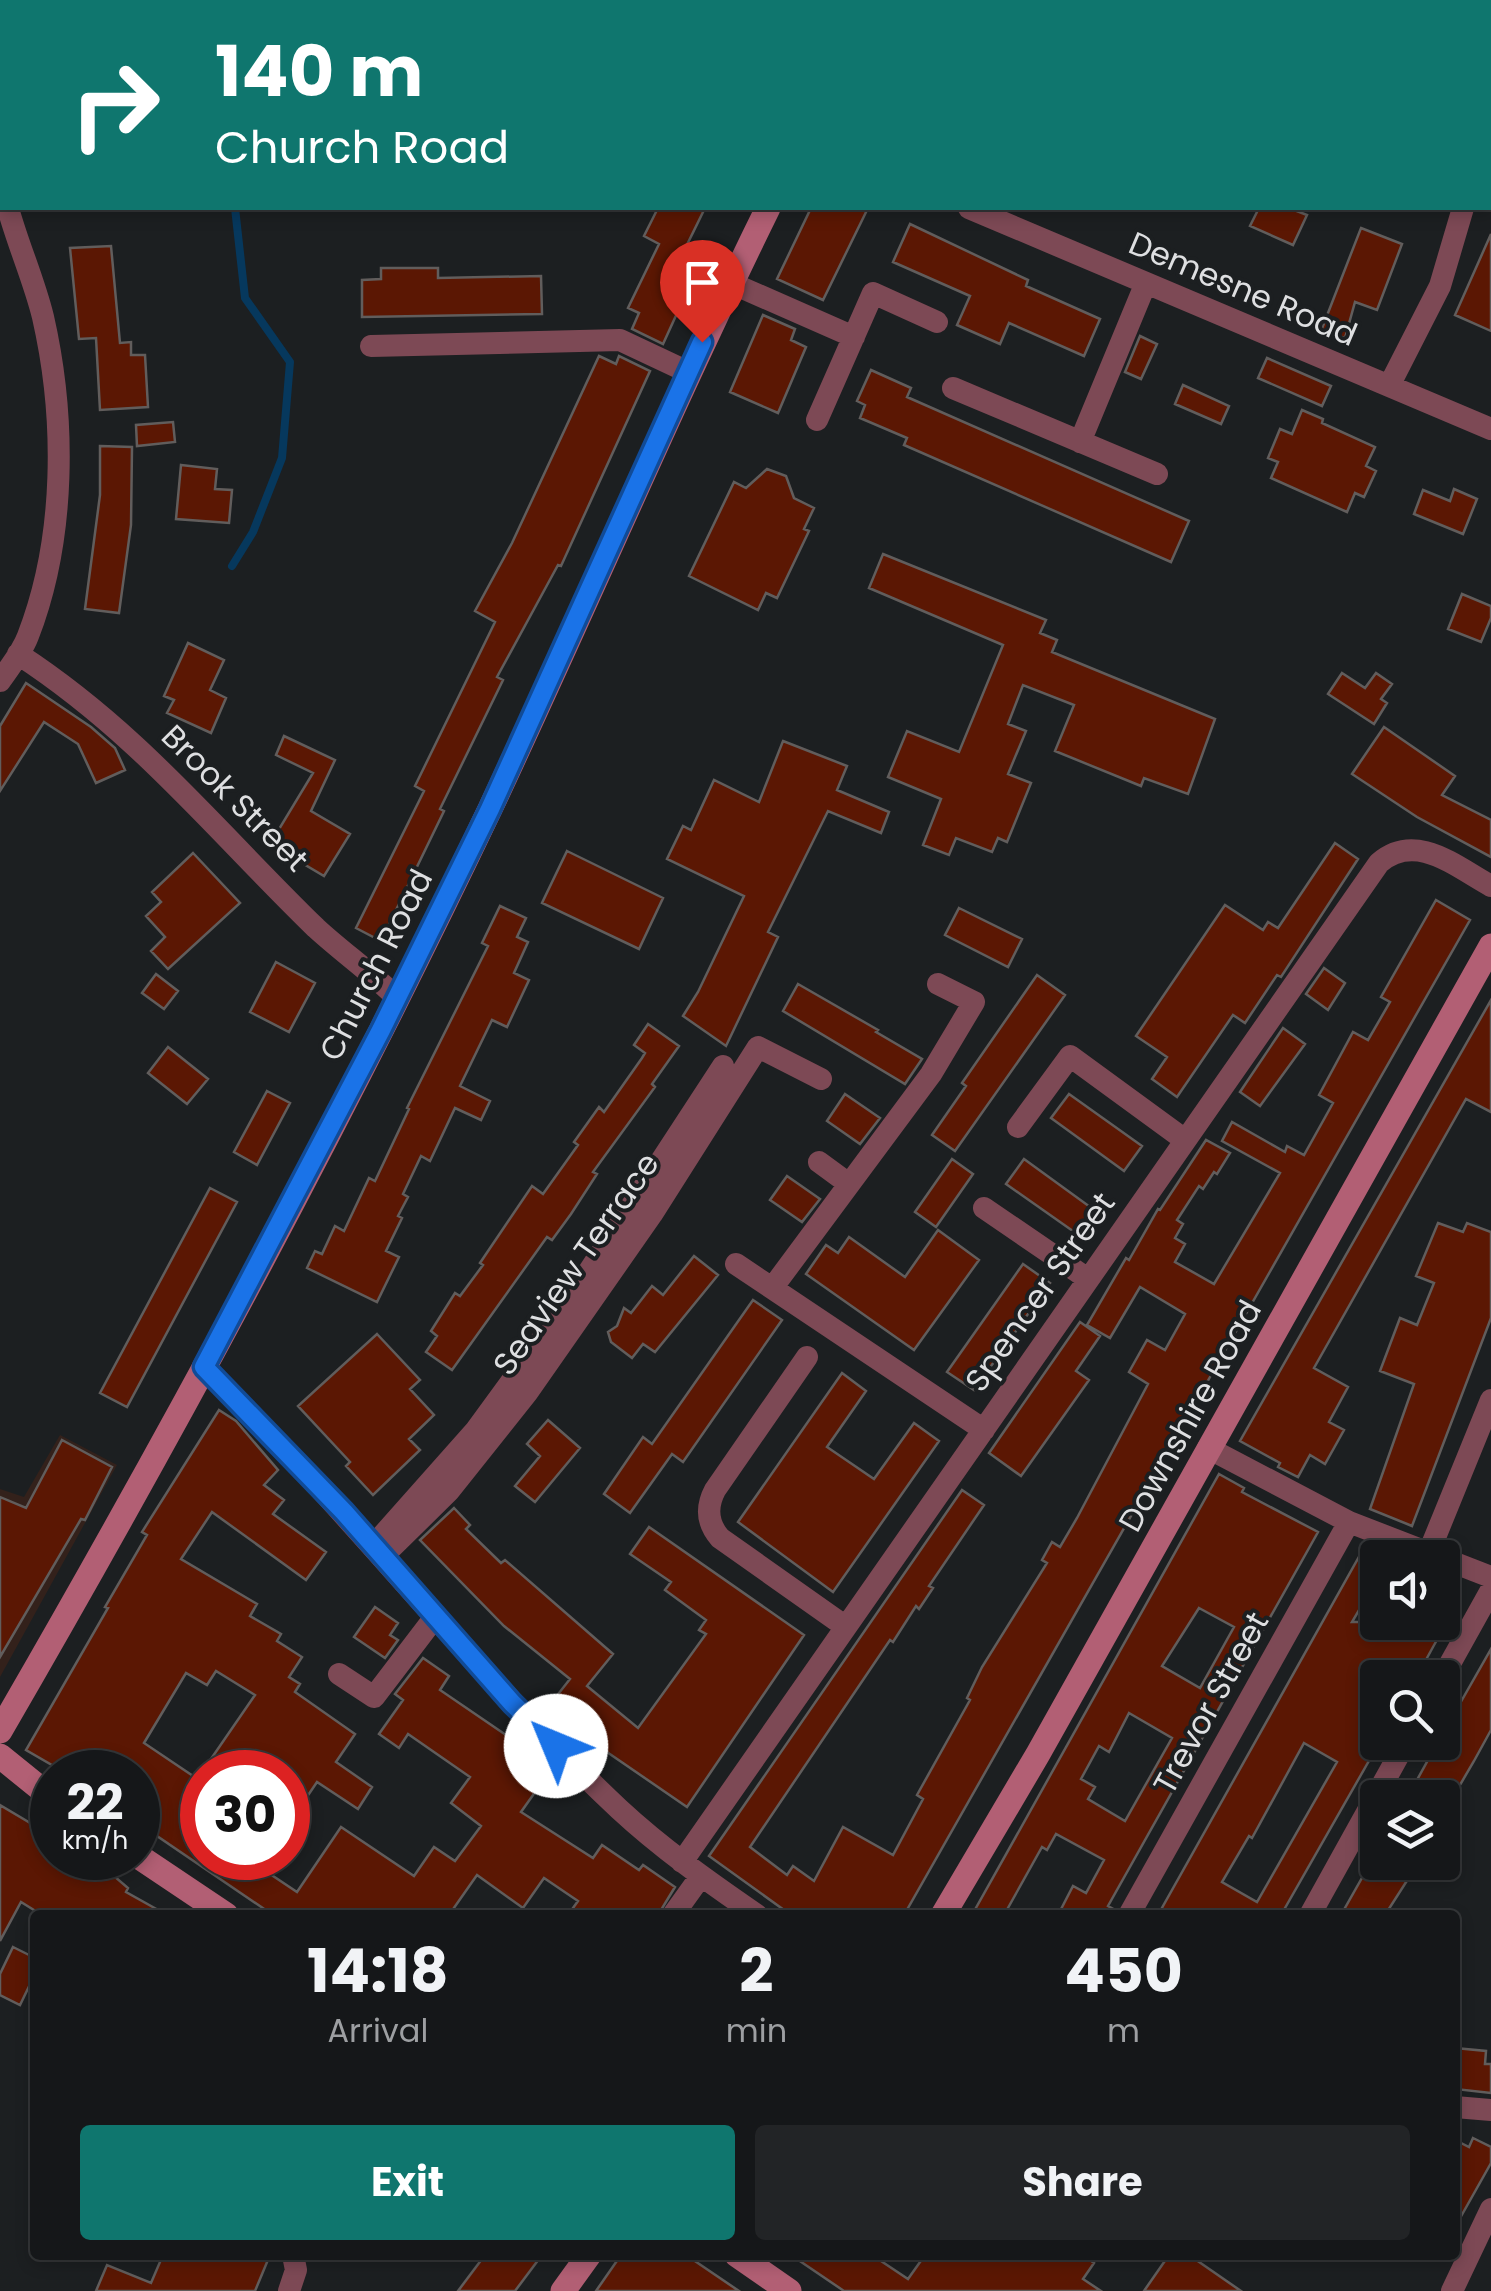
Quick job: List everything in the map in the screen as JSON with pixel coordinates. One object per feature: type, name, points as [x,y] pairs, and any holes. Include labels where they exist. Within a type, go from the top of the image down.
[{"type":"street","points":[[0,682],[28,638],[48,561],[57,481],[58,422],[43,319],[9,210]]},
{"type":"street","name":"Church Road","points":[[0,1731],[204,1367],[397,998],[560,661],[688,372],[767,210]]},
{"type":"street","name":"Demesne Road","points":[[981,210],[1026,218],[1146,284],[1491,429]]},
{"type":"street","points":[[1388,386],[1440,286],[1463,210]]},
{"type":"street","points":[[730,283],[854,337]]},
{"type":"street","points":[[1080,442],[1146,284]]},
{"type":"street","points":[[817,420],[873,293],[938,322]]},
{"type":"street","points":[[371,346],[620,340],[688,372]]},
{"type":"street","points":[[953,388],[1157,474]]},
{"type":"street","name":"Brook Street","points":[[18,654],[86,701],[152,759],[318,929],[397,998]]},
{"type":"street","name":"Spencer Street","points":[[675,1910],[692,1869],[846,1627],[1378,863],[1398,851],[1417,849],[1491,886]]},
{"type":"street","name":"Downshire Road","points":[[946,1910],[1038,1754],[1491,946]]},
{"type":"street","points":[[772,1287],[931,1074],[974,1002],[938,984]]},
{"type":"street","name":"Seaview Terrace","points":[[379,1551],[449,1491],[527,1393],[652,1214],[758,1047],[821,1078]]},
{"type":"street","points":[[1018,1127],[1070,1056],[1185,1140]]},
{"type":"street","points":[[379,1551],[554,1324],[723,1066]]},
{"type":"street","points":[[819,1162],[850,1184]]},
{"type":"street","points":[[984,1208],[1088,1280]]},
{"type":"street","points":[[736,1264],[984,1430]]},
{"type":"street","points":[[807,1357],[715,1490],[710,1518],[720,1538],[846,1627]]},
{"type":"street","points":[[204,1367],[379,1551],[520,1712],[621,1810],[692,1869],[750,1910]]},
{"type":"street","points":[[1443,1540],[1491,1400]]},
{"type":"street","points":[[1208,1448],[1349,1522],[1396,1540]]},
{"type":"street","name":"Trevor Street","points":[[1133,1910],[1349,1522]]},
{"type":"street","points":[[1460,1565],[1491,1577]]},
{"type":"street","points":[[1452,1660],[1491,1590]]},
{"type":"street","points":[[339,1674],[374,1697],[435,1618]]},
{"type":"street","points":[[0,1756],[30,1780]]},
{"type":"street","points":[[1313,1910],[1396,1760]]},
{"type":"street","points":[[160,1871],[219,1910]]},
{"type":"street","points":[[1460,2107],[1491,2110]]},
{"type":"street","points":[[1452,2291],[1491,2209]]},
{"type":"street","points":[[289,2291],[296,2270],[294,2260]]},
{"type":"street","points":[[563,2291],[585,2260]]},
{"type":"street","points":[[744,2260],[789,2291]]},
{"type":"shaded area","points":[[60,1435],[117,1465],[0,1677],[0,1489],[24,1497]]},
{"type":"building","points":[[657,210],[704,210],[682,255],[700,263],[663,344],[632,329],[639,313],[628,308],[659,244],[644,236]]},
{"type":"building","points":[[810,210],[867,210],[823,300],[777,279]]},
{"type":"building","points":[[1258,210],[1294,210],[1307,215],[1293,245],[1250,226]]},
{"type":"building","points":[[910,224],[1028,280],[1026,286],[1100,319],[1084,356],[1009,323],[1000,344],[957,325],[970,296],[893,262]]},
{"type":"building","points":[[1361,228],[1402,244],[1377,310],[1355,302],[1345,338],[1321,331]]},
{"type":"building","points":[[1491,234],[1491,331],[1455,315]]},
{"type":"building","points":[[111,246],[120,343],[131,342],[131,355],[145,355],[148,407],[100,410],[96,338],[79,339],[70,248]]},
{"type":"building","points":[[381,268],[438,268],[438,278],[541,276],[542,314],[362,317],[362,280],[381,279]]},
{"type":"building","points":[[763,315],[795,329],[791,340],[806,347],[778,413],[730,392]]},
{"type":"building","points":[[1140,336],[1157,344],[1141,379],[1125,372]]},
{"type":"building","points":[[599,356],[616,364],[619,356],[650,371],[561,566],[558,565],[497,677],[503,680],[381,941],[356,928],[424,791],[415,786],[495,622],[475,611],[512,543]]},
{"type":"building","points":[[1267,358],[1331,386],[1322,406],[1258,378]]},
{"type":"building","points":[[871,370],[911,388],[907,397],[1189,521],[1171,562],[904,445],[907,438],[860,418],[865,405],[857,401]]},
{"type":"building","points":[[1183,385],[1229,406],[1221,424],[1175,404]]},
{"type":"building","points":[[1302,410],[1375,447],[1366,466],[1376,471],[1364,497],[1355,493],[1347,512],[1271,478],[1278,462],[1268,458],[1280,429],[1292,434]]},
{"type":"building","points":[[173,422],[175,442],[137,446],[136,425]]},
{"type":"building","points":[[100,446],[132,447],[131,525],[119,613],[85,609],[100,495]]},
{"type":"building","points":[[181,465],[217,469],[215,489],[232,490],[229,523],[176,519]]},
{"type":"building","points":[[767,469],[786,476],[794,498],[814,508],[804,529],[809,531],[777,598],[766,593],[758,610],[689,576],[734,482],[746,488]]},
{"type":"building","points":[[1454,489],[1477,499],[1463,534],[1414,514],[1423,490],[1450,501]]},
{"type":"building","points":[[883,554],[1046,620],[1040,633],[1057,640],[1052,652],[1215,719],[1188,794],[1144,778],[1141,786],[1055,751],[1074,705],[1023,685],[1008,724],[1026,731],[1008,774],[1031,783],[1007,842],[998,838],[992,852],[956,838],[949,855],[923,845],[941,799],[888,777],[907,731],[959,752],[1003,645],[869,588]]},
{"type":"building","points":[[1462,594],[1491,606],[1491,618],[1481,642],[1448,629]]},
{"type":"building","points":[[188,643],[224,660],[210,690],[226,698],[211,733],[167,713],[174,700],[164,696]]},
{"type":"building","points":[[1342,673],[1365,688],[1376,673],[1392,684],[1381,699],[1387,703],[1374,724],[1328,694]]},
{"type":"building","points":[[26,683],[115,748],[125,770],[96,783],[78,744],[44,722],[0,791],[0,726]]},
{"type":"building","points":[[1384,727],[1455,776],[1442,795],[1491,820],[1491,857],[1417,817],[1352,774]]},
{"type":"building","points":[[284,736],[335,760],[311,811],[350,834],[324,876],[270,844],[313,773],[276,755]]},
{"type":"building","points":[[783,741],[847,766],[837,790],[889,812],[881,833],[828,811],[768,932],[778,937],[726,1046],[683,1016],[744,896],[667,859],[683,826],[691,830],[714,780],[759,802]]},
{"type":"building","points":[[1335,843],[1358,859],[1281,977],[1277,975],[1245,1023],[1233,1015],[1177,1097],[1152,1079],[1167,1057],[1136,1036],[1225,905],[1263,930],[1268,922],[1278,928]]},
{"type":"building","points":[[567,851],[663,898],[639,949],[542,903]]},
{"type":"building","points":[[193,853],[240,903],[168,969],[151,951],[165,937],[146,916],[161,902],[152,892]]},
{"type":"building","points":[[1436,900],[1470,920],[907,1910],[784,1910],[709,1856],[962,1490],[984,1505],[929,1586],[933,1588],[919,1609],[916,1606],[893,1642],[890,1640],[750,1847],[787,1875],[793,1866],[814,1881],[843,1827],[893,1855],[923,1799],[917,1795],[970,1700],[967,1698],[982,1667],[1047,1563],[1042,1560],[1052,1542],[1060,1547],[1148,1384],[1129,1372],[1147,1340],[1165,1350],[1185,1314],[1140,1287],[1110,1338],[1087,1325],[1126,1258],[1129,1260],[1158,1209],[1206,1140],[1230,1153],[1203,1189],[1199,1186],[1177,1220],[1183,1224],[1175,1238],[1185,1244],[1175,1262],[1214,1284],[1280,1173],[1222,1141],[1232,1122],[1285,1152],[1287,1146],[1304,1155],[1333,1103],[1319,1095],[1353,1032],[1368,1040],[1390,1002],[1381,997]]},
{"type":"building","points":[[500,906],[526,918],[517,937],[528,942],[514,973],[529,980],[507,1027],[492,1020],[460,1086],[490,1101],[481,1120],[455,1108],[430,1161],[421,1156],[403,1194],[408,1197],[398,1216],[402,1218],[386,1251],[399,1257],[377,1302],[307,1268],[315,1251],[322,1254],[335,1226],[344,1231],[369,1178],[375,1181],[488,946],[482,943]]},
{"type":"building","points":[[959,908],[1022,939],[1008,967],[945,935]]},
{"type":"building","points":[[276,962],[315,983],[289,1032],[250,1012]]},
{"type":"building","points":[[1324,968],[1345,983],[1328,1010],[1306,994]]},
{"type":"building","points":[[156,974],[178,991],[164,1009],[142,993]]},
{"type":"building","points":[[1037,975],[1065,995],[955,1151],[932,1135],[966,1086],[962,1083]]},
{"type":"building","points":[[798,984],[922,1059],[905,1084],[783,1011]]},
{"type":"building","points":[[1491,1000],[1491,1112],[1466,1099],[1314,1368],[1348,1387],[1329,1422],[1344,1430],[1325,1464],[1310,1455],[1298,1477],[1240,1441]]},
{"type":"building","points":[[648,1024],[679,1046],[652,1084],[655,1087],[593,1172],[597,1174],[571,1214],[552,1240],[547,1237],[452,1370],[426,1352],[437,1336],[431,1331],[455,1293],[460,1296],[483,1265],[480,1263],[532,1186],[543,1194],[599,1107],[604,1112],[645,1053],[634,1045]]},
{"type":"building","points":[[1283,1028],[1305,1044],[1260,1106],[1240,1092]]},
{"type":"building","points":[[168,1047],[208,1079],[187,1104],[148,1073]]},
{"type":"building","points":[[267,1091],[290,1103],[257,1165],[234,1152]]},
{"type":"building","points":[[845,1094],[880,1118],[860,1144],[827,1121]]},
{"type":"building","points":[[1069,1094],[1142,1146],[1124,1171],[1051,1118]]},
{"type":"building","points":[[952,1159],[973,1174],[936,1227],[915,1212]]},
{"type":"building","points":[[1024,1159],[1097,1212],[1080,1236],[1006,1184]]},
{"type":"building","points":[[787,1176],[820,1199],[802,1222],[770,1200]]},
{"type":"building","points":[[210,1188],[237,1202],[127,1407],[100,1393]]},
{"type":"building","points":[[1438,1223],[1463,1232],[1467,1223],[1491,1232],[1491,1318],[1412,1526],[1370,1509],[1414,1384],[1380,1371],[1400,1318],[1417,1325],[1434,1283],[1416,1276]]},
{"type":"building","points":[[938,1230],[979,1260],[914,1350],[806,1274],[826,1245],[838,1253],[849,1237],[905,1277]]},
{"type":"building","points":[[694,1256],[718,1275],[655,1352],[643,1344],[632,1358],[611,1342],[608,1332],[617,1326],[624,1308],[631,1313],[652,1286],[663,1295]]},
{"type":"building","points":[[1023,1264],[1050,1283],[974,1390],[947,1372]]},
{"type":"building","points":[[753,1300],[782,1320],[683,1462],[672,1454],[630,1513],[604,1494],[643,1437],[652,1444]]},
{"type":"building","points":[[1080,1322],[1100,1336],[1076,1371],[1089,1380],[1021,1476],[989,1453]]},
{"type":"building","points":[[377,1334],[420,1380],[410,1389],[434,1415],[409,1439],[420,1450],[373,1495],[346,1466],[350,1462],[298,1406]]},
{"type":"building","points":[[842,1373],[866,1391],[827,1447],[874,1479],[914,1423],[939,1441],[833,1592],[738,1522]]},
{"type":"building","points":[[219,1410],[236,1421],[278,1470],[264,1485],[284,1500],[273,1514],[326,1552],[306,1580],[212,1512],[181,1559],[257,1604],[250,1616],[281,1634],[277,1641],[302,1657],[289,1677],[300,1684],[295,1692],[355,1734],[336,1762],[372,1787],[358,1809],[317,1782],[310,1792],[310,1750],[217,1750],[255,1695],[216,1671],[207,1685],[186,1673],[144,1743],[154,1750],[26,1750],[147,1535],[142,1532]]},
{"type":"building","points":[[548,1420],[580,1448],[535,1502],[515,1486],[540,1456],[527,1444]]},
{"type":"building","points":[[62,1440],[112,1467],[85,1520],[81,1519],[0,1657],[0,1497],[26,1508]]},
{"type":"building","points":[[1219,1474],[1244,1488],[1242,1492],[1318,1532],[1108,1906],[1115,1910],[1061,1910],[1073,1886],[1086,1893],[1104,1860],[1056,1834],[1047,1850],[1042,1847],[1007,1910],[975,1910]],"holes":[[[1199,1608],[1234,1627],[1200,1688],[1162,1666]],[[1129,1713],[1172,1738],[1125,1821],[1088,1799],[1095,1787],[1081,1779],[1099,1746],[1109,1752]]]},
{"type":"building","points":[[454,1508],[470,1525],[466,1529],[501,1563],[505,1560],[613,1654],[587,1686],[638,1728],[706,1634],[699,1630],[706,1620],[665,1590],[671,1582],[630,1554],[649,1527],[804,1635],[687,1807],[548,1707],[570,1679],[504,1626],[420,1540]]},
{"type":"building","points":[[1360,1555],[1360,1608],[1352,1622],[1360,1622],[1360,1640],[1437,1640],[1426,1660],[1360,1660],[1360,1760],[1369,1760],[1284,1910],[1161,1910]],"holes":[[[1304,1743],[1337,1762],[1257,1902],[1222,1882],[1249,1836],[1252,1838]]]},
{"type":"building","points":[[375,1607],[398,1623],[390,1635],[398,1640],[385,1658],[354,1637]]},
{"type":"building","points":[[1491,1649],[1491,1730],[1474,1761],[1460,1785],[1460,1780],[1417,1780],[1428,1760],[1460,1760],[1460,1703]]},
{"type":"building","points":[[423,1658],[449,1676],[440,1690],[528,1750],[518,1763],[543,1781],[521,1812],[593,1858],[602,1845],[639,1870],[643,1865],[675,1887],[661,1910],[572,1910],[578,1901],[544,1878],[523,1908],[477,1875],[452,1910],[266,1910],[222,1880],[279,1880],[297,1892],[305,1880],[310,1880],[310,1873],[341,1827],[414,1876],[434,1847],[455,1861],[481,1826],[451,1803],[470,1777],[408,1734],[399,1748],[379,1734],[403,1700],[395,1694]]},
{"type":"building","points":[[160,1754],[180,1767],[180,1852],[160,1838]]},
{"type":"building","points":[[0,1805],[30,1823],[30,1880],[119,1880],[128,1888],[126,1892],[158,1910],[34,1910],[21,1902],[0,1941]]},
{"type":"building","points":[[1361,1880],[1407,1880],[1388,1910],[1344,1910]]},
{"type":"building","points":[[13,1947],[30,1956],[30,1984],[20,2005],[0,1995],[0,1974]]},
{"type":"building","points":[[1460,2048],[1486,2051],[1485,2064],[1491,2064],[1491,2093],[1460,2090]]},
{"type":"building","points":[[1473,2138],[1491,2147],[1491,2163],[1460,2218],[1460,2142],[1469,2147]]},
{"type":"building","points":[[161,2260],[268,2260],[255,2291],[96,2291],[107,2265],[151,2283]]},
{"type":"building","points":[[481,2260],[538,2260],[515,2291],[458,2291]]},
{"type":"building","points":[[618,2260],[693,2260],[739,2291],[596,2291]]},
{"type":"building","points":[[798,2260],[880,2260],[908,2279],[921,2260],[1090,2260],[1094,2263],[1083,2279],[1101,2291],[844,2291]]},
{"type":"building","points":[[1166,2260],[1196,2260],[1241,2291],[1144,2291]]},
{"type":"waterway","points":[[232,566],[253,532],[282,458],[290,362],[245,298],[235,210]]},
{"type":"route","points":[[556,1746],[512,1703],[344,1512],[204,1367],[381,1030],[490,809],[702,342]]}]
